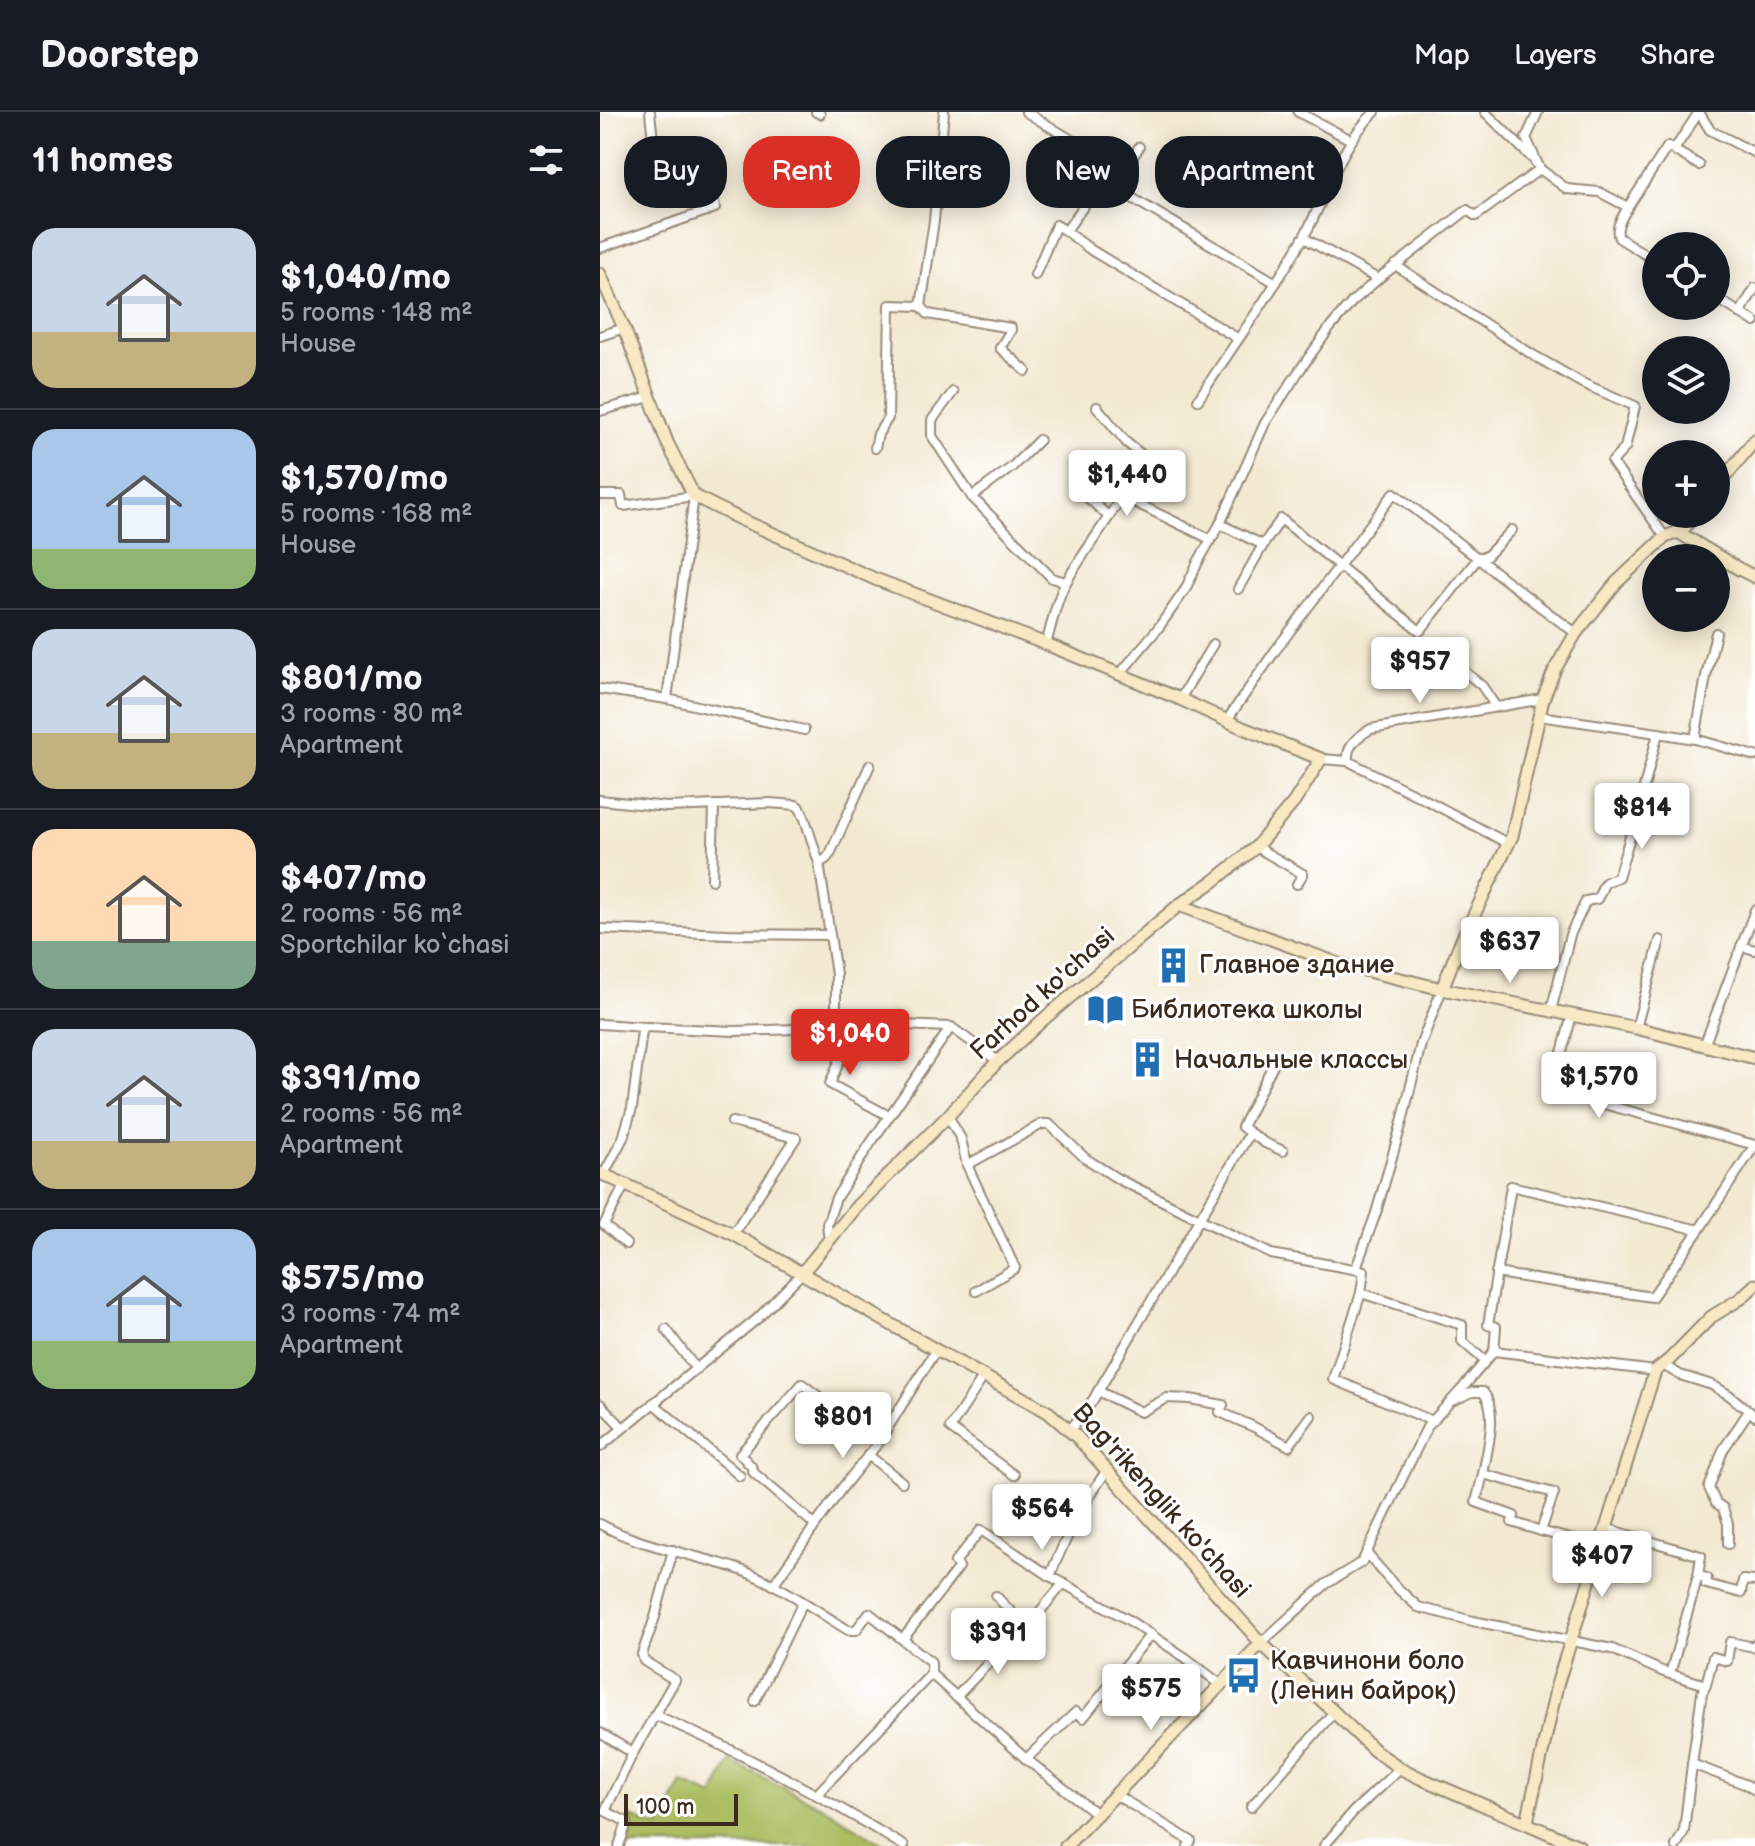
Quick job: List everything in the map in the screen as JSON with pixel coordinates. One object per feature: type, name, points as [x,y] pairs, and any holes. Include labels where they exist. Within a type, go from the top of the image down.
[{"type":"street","points":[[650,112],[652,136]]},
{"type":"street","points":[[921,306],[934,221],[944,112]]},
{"type":"street","points":[[1026,112],[1065,136]]},
{"type":"street","points":[[1298,112],[1351,140]]},
{"type":"street","points":[[1198,400],[1304,238],[1351,140],[1375,112]]},
{"type":"street","points":[[1485,112],[1540,169],[1567,189],[1599,192],[1628,207]]},
{"type":"street","points":[[1538,112],[1526,138],[1540,169]]},
{"type":"street","points":[[1674,150],[1699,112],[1710,130],[1755,153]]},
{"type":"street","points":[[1642,252],[1617,234],[1628,207],[1668,146],[1699,165]]},
{"type":"street","points":[[1119,675],[1185,590],[1220,524],[1265,423],[1297,374],[1352,302],[1467,210],[1476,216],[1540,169]]},
{"type":"street","points":[[1139,202],[1276,283]]},
{"type":"street","points":[[600,248],[715,208]]},
{"type":"street","points":[[1066,231],[1082,208]]},
{"type":"street","points":[[1035,275],[1056,225],[1091,250],[1237,338]]},
{"type":"street","points":[[1304,238],[1378,279]]},
{"type":"street","points":[[1395,265],[1533,355],[1582,383],[1635,406],[1625,448],[1612,462],[1665,537]]},
{"type":"street","points":[[600,274],[667,442],[694,496],[667,699]]},
{"type":"street","points":[[1740,313],[1755,288]]},
{"type":"street","points":[[875,448],[878,434],[888,418],[890,305],[921,306],[928,314],[1011,328],[1000,348],[1026,371]]},
{"type":"street","points":[[1730,307],[1755,322]]},
{"type":"street","points":[[600,336],[624,328]]},
{"type":"street","points":[[953,392],[932,420],[932,436],[972,497],[1052,578],[1066,582]]},
{"type":"street","points":[[600,411],[650,397]]},
{"type":"street","points":[[1046,644],[1066,582],[1122,496],[1142,455],[1127,443],[1097,407]]},
{"type":"street","points":[[972,497],[1012,467],[1039,440]]},
{"type":"street","points":[[1730,471],[1755,440]]},
{"type":"street","points":[[1227,720],[1394,493],[1576,633]]},
{"type":"street","points":[[1084,494],[1109,517]]},
{"type":"street","points":[[600,495],[621,495],[623,506],[694,496],[875,579],[1046,644],[1321,759],[1348,761],[1509,844]]},
{"type":"street","points":[[1122,496],[1210,539]]},
{"type":"street","points":[[1238,589],[1281,519],[1420,631],[1479,557]]},
{"type":"street","points":[[1220,524],[1263,545]]},
{"type":"street","points":[[1356,1268],[1376,1213],[1421,1044],[1459,946],[1512,836],[1543,699],[1555,669],[1576,633],[1616,583],[1665,537],[1682,528]]},
{"type":"street","points":[[1479,557],[1486,557],[1512,530]]},
{"type":"street","points":[[1678,532],[1755,577]]},
{"type":"street","points":[[1695,739],[1716,633]]},
{"type":"street","points":[[1180,699],[1213,644]]},
{"type":"street","points":[[1439,650],[1482,686],[1496,707]]},
{"type":"street","points":[[600,689],[667,699],[804,730]]},
{"type":"street","points":[[1348,761],[1352,743],[1371,729],[1543,699]]},
{"type":"street","points":[[1539,716],[1695,739],[1755,756]]},
{"type":"street","points":[[1551,1011],[1570,935],[1586,901],[1597,899],[1602,884],[1618,877],[1658,733]]},
{"type":"street","name":"Farhod ko'chasi","points":[[802,1273],[858,1205],[948,1116],[998,1061],[1179,905],[1256,847],[1294,802],[1321,759]]},
{"type":"street","points":[[819,863],[830,854],[870,765]]},
{"type":"street","points":[[600,800],[667,807],[770,803],[800,808],[819,863],[836,974],[836,1026]]},
{"type":"street","points":[[712,880],[714,805]]},
{"type":"street","points":[[1256,847],[1303,874],[1297,884]]},
{"type":"street","points":[[1179,905],[1339,964],[1442,989],[1636,1028],[1755,1058]]},
{"type":"street","points":[[1704,1046],[1755,910]]},
{"type":"street","points":[[600,929],[830,935]]},
{"type":"street","points":[[1636,1028],[1660,940]]},
{"type":"street","points":[[1741,946],[1755,950]]},
{"type":"street","points":[[1496,1273],[1652,1297],[1755,1145],[1552,1090],[1572,1015]]},
{"type":"street","points":[[600,1024],[735,1031],[847,1023],[951,1027],[998,1061]]},
{"type":"street","points":[[847,1023],[843,1052],[830,1084],[889,1116]]},
{"type":"street","points":[[602,1174],[623,1138],[632,1108],[645,1027]]},
{"type":"street","points":[[829,1240],[827,1224],[836,1198],[951,1027]]},
{"type":"street","points":[[1278,1055],[1242,1127],[1283,1151]]},
{"type":"street","points":[[948,1116],[961,1139],[967,1165],[1015,1268],[976,1291]]},
{"type":"street","points":[[732,1122],[796,1138],[733,1234]]},
{"type":"street","points":[[967,1165],[1042,1124],[1049,1124],[1085,1158],[1118,1179],[1271,1254],[1364,1271],[1361,1293],[1333,1379],[1432,1421]]},
{"type":"street","points":[[1070,1430],[1098,1391],[1250,1133]]},
{"type":"street","name":"Bag'rikenglik ko'chasi","points":[[602,1174],[733,1234],[1048,1412],[1070,1430],[1107,1470],[1261,1643],[1375,1751],[1400,1768],[1577,1846]]},
{"type":"street","points":[[625,1184],[604,1225],[626,1244]]},
{"type":"street","points":[[1066,1846],[1261,1643],[1326,1584],[1362,1562],[1427,1427],[1494,1351],[1496,1327],[1488,1325],[1511,1186],[1699,1230]]},
{"type":"street","points":[[600,1447],[757,1319],[802,1273]]},
{"type":"street","points":[[1527,1822],[1557,1685],[1659,1368],[1711,1317],[1740,1299],[1755,1285]]},
{"type":"street","points":[[1361,1293],[1462,1325],[1462,1341],[1485,1361]]},
{"type":"street","points":[[666,1329],[696,1369]]},
{"type":"street","points":[[773,1585],[879,1442],[936,1350]]},
{"type":"street","points":[[1494,1351],[1659,1368],[1712,1385],[1729,1395],[1752,1414],[1723,1450],[1709,1488],[1716,1503],[1723,1508],[1728,1524],[1728,1544]]},
{"type":"street","points":[[984,1376],[950,1428],[1014,1475]]},
{"type":"street","points":[[815,1525],[754,1473],[740,1454],[802,1384],[879,1442]]},
{"type":"street","points":[[1098,1391],[1141,1412],[1167,1398],[1214,1402],[1223,1405],[1220,1412],[1289,1446],[1311,1416]]},
{"type":"street","points":[[1450,1402],[1472,1392],[1483,1392],[1489,1398],[1490,1435],[1476,1502],[1514,1516],[1512,1522],[1599,1547]]},
{"type":"street","points":[[653,1403],[740,1476]]},
{"type":"street","points":[[600,1404],[623,1428]]},
{"type":"street","points":[[868,1455],[902,1482]]},
{"type":"street","points":[[1050,1576],[1068,1532],[1107,1470]]},
{"type":"street","points":[[1483,1474],[1554,1493],[1541,1531]]},
{"type":"street","points":[[600,1524],[614,1532],[738,1569],[773,1585],[848,1630],[856,1630],[869,1613],[931,1662],[931,1674],[817,1794]]},
{"type":"street","points":[[1605,1528],[1701,1556],[1670,1674]]},
{"type":"street","points":[[903,1639],[959,1567],[955,1562],[981,1530],[1063,1584],[1151,1634],[1220,1684]]},
{"type":"street","points":[[619,1846],[627,1822],[605,1811],[633,1753],[675,1680],[644,1661],[642,1654],[673,1550]]},
{"type":"street","points":[[1367,1554],[1418,1607],[1612,1649],[1670,1674],[1706,1685]]},
{"type":"street","points":[[1697,1578],[1707,1578],[1706,1584],[1741,1593],[1743,1580],[1755,1581]]},
{"type":"street","points":[[996,1596],[1026,1628],[1063,1584]]},
{"type":"street","points":[[755,1701],[803,1602]]},
{"type":"street","points":[[956,1697],[1016,1634]]},
{"type":"street","points":[[1026,1759],[1076,1712],[1083,1718],[1151,1634]]},
{"type":"street","points":[[1676,1846],[1684,1831],[1702,1693],[1713,1657],[1727,1661],[1730,1642],[1754,1647],[1755,1644]]},
{"type":"street","points":[[931,1674],[1026,1759],[1098,1815]]},
{"type":"street","points":[[1251,1807],[1334,1712]]},
{"type":"street","points":[[655,1715],[817,1794],[904,1846]]},
{"type":"street","points":[[600,1733],[633,1753]]},
{"type":"street","points":[[1692,1764],[1755,1790]]},
{"type":"street","points":[[1324,1846],[1353,1812],[1400,1768]]},
{"type":"street","points":[[1116,1795],[1191,1841],[1188,1846]]},
{"type":"green space","points":[[730,1761],[823,1807],[886,1846],[622,1846],[632,1817],[659,1828],[682,1782],[713,1796]]},
{"type":"place","name":"Главное здание","points":[[1173,965]]},
{"type":"place","name":"Библиотека школы","points":[[1105,1010]]},
{"type":"place","name":"Начальные классы","points":[[1148,1060]]},
{"type":"place","name":"Кавчинони боло (Ленин байроқ)","points":[[1244,1676]]}]
